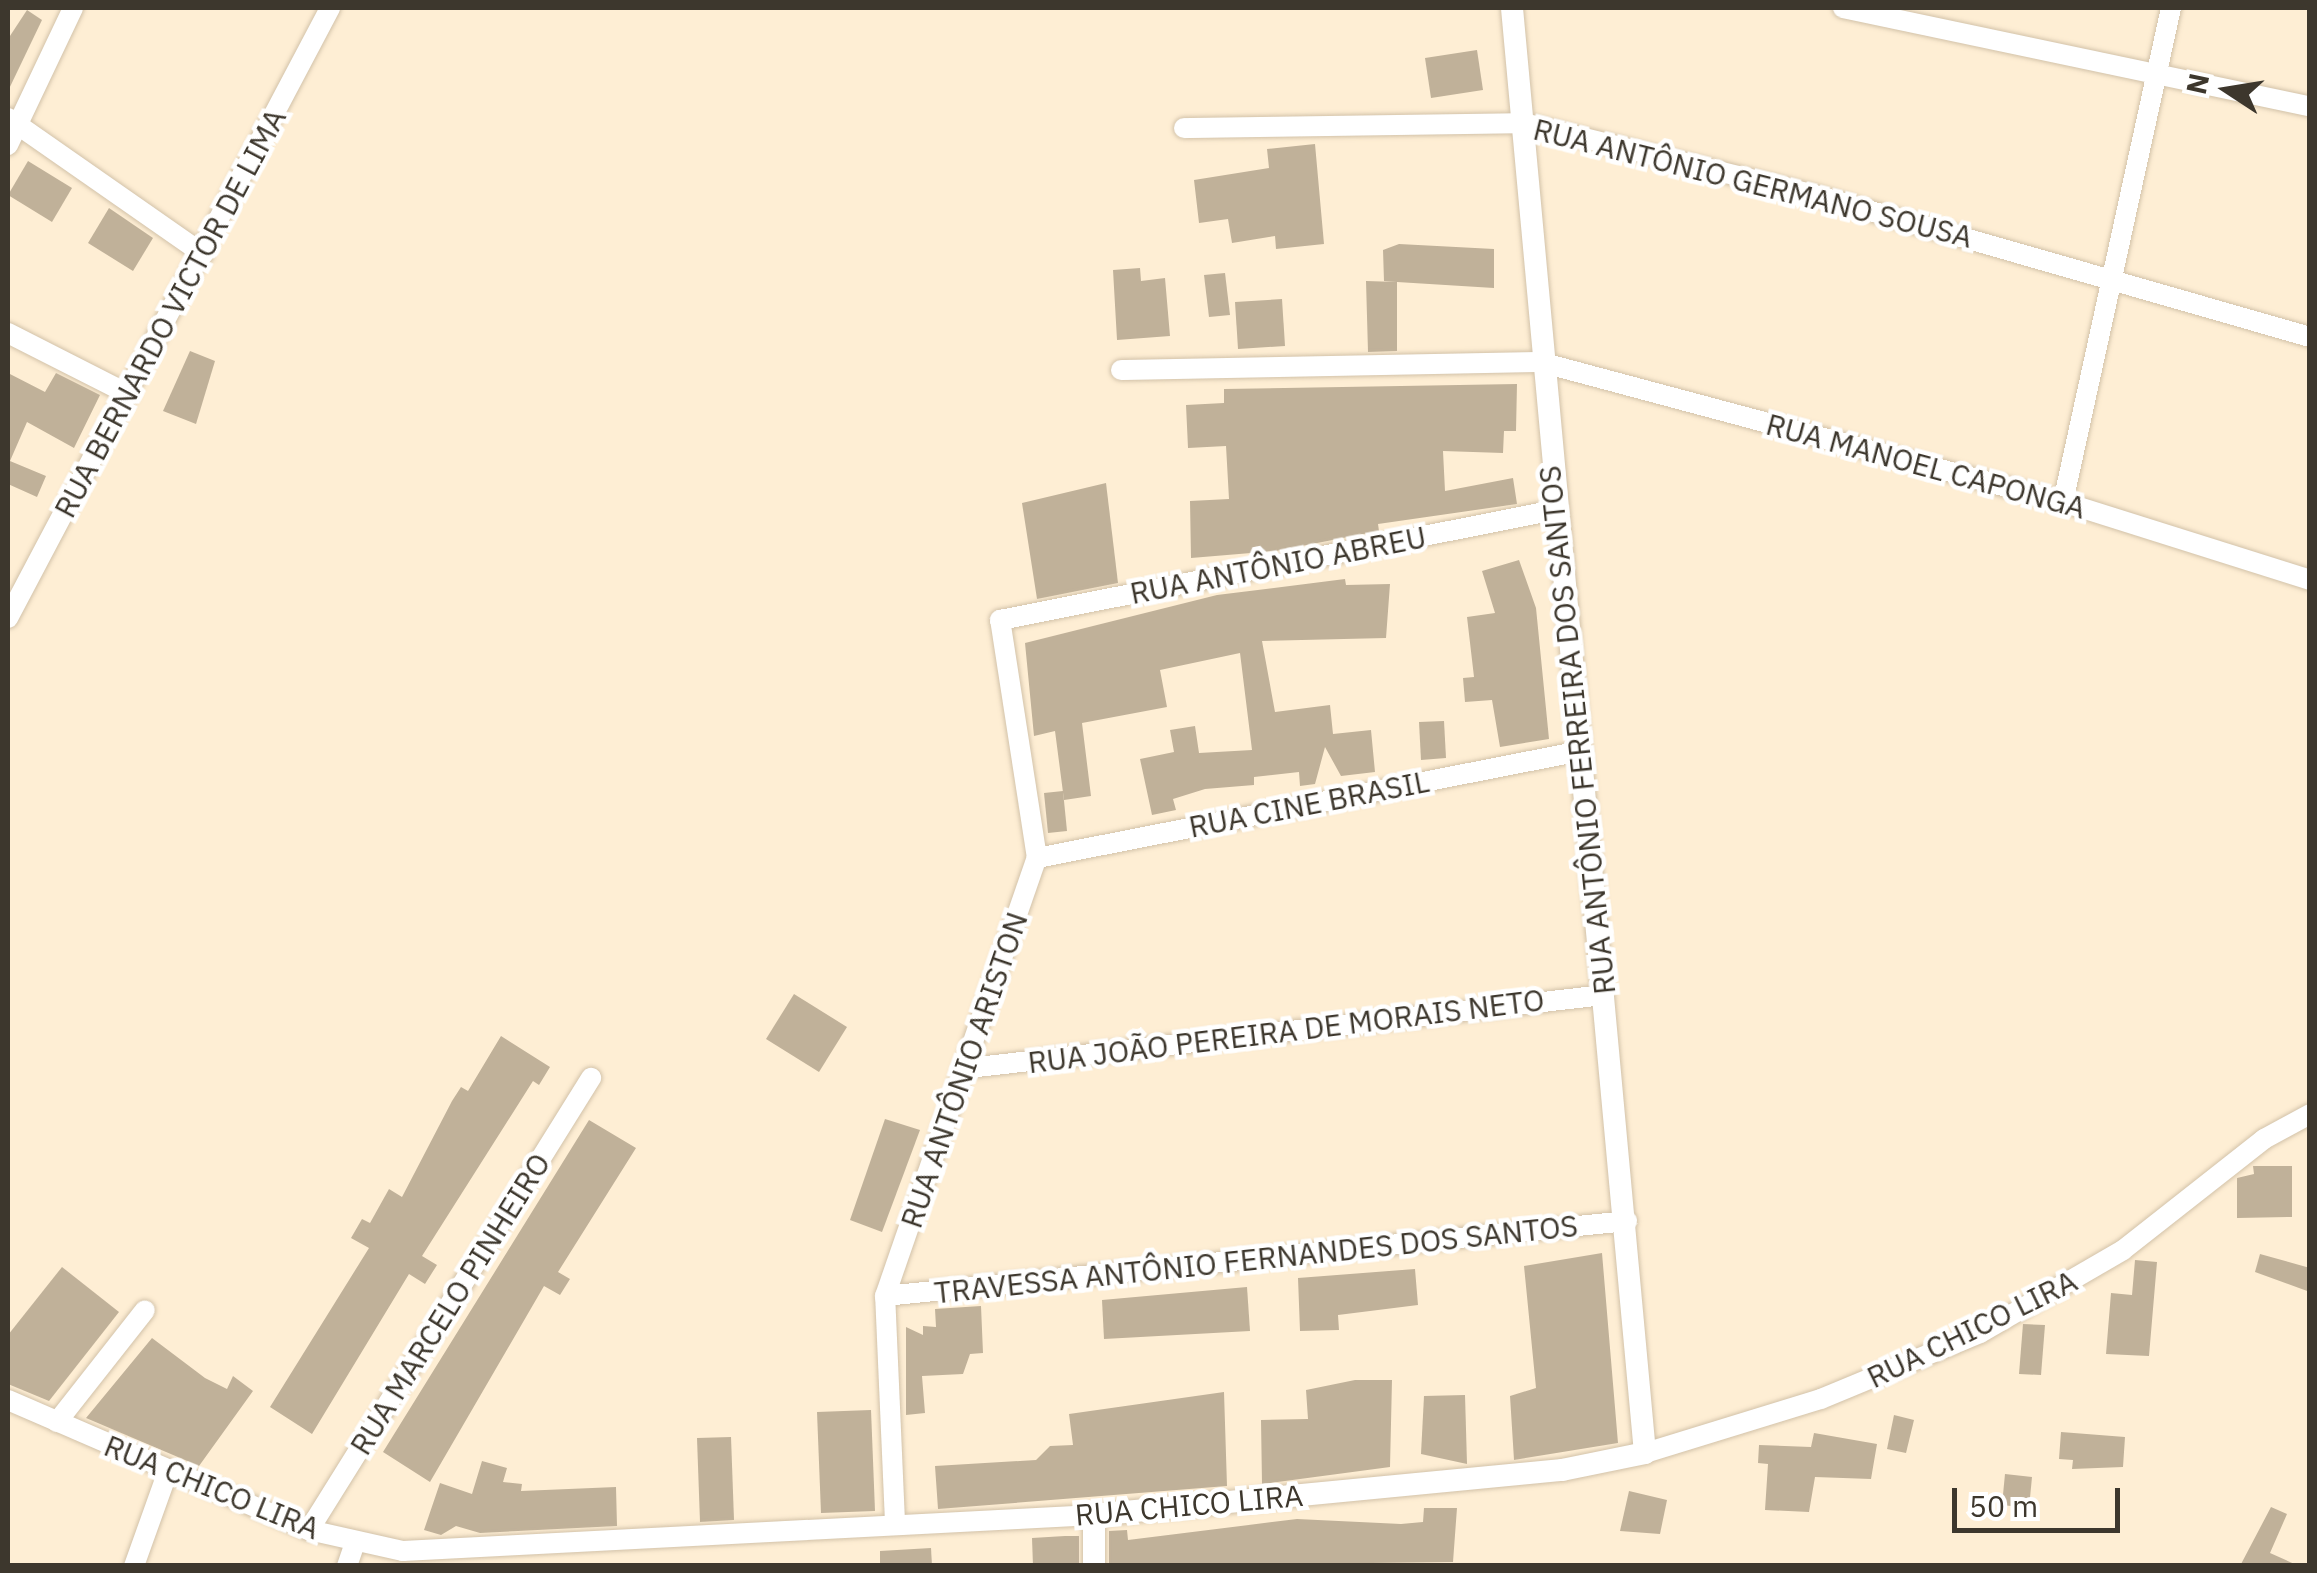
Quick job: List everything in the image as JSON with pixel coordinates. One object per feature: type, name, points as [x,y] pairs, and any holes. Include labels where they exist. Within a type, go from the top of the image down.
[{"type":"street","points":[[8,145],[13,122],[73,8]]},
{"type":"street","name":"RUA BERNARDO VICTOR DE LIMA","points":[[8,618],[330,8]]},
{"type":"street","name":"RUA ANTÔNIO FERREIRA DOS SANTOS","points":[[1512,8],[1540,362],[1581,751],[1645,1453]]},
{"type":"street","points":[[1843,8],[2310,106]]},
{"type":"street","points":[[2063,502],[2171,8]]},
{"type":"street","points":[[13,122],[203,254]]},
{"type":"street","name":"RUA ANTÔNIO GERMANO SOUSA","points":[[1184,128],[1524,123],[2113,278],[2310,337]]},
{"type":"street","points":[[8,334],[128,394]]},
{"type":"street","name":"RUA MANOEL CAPONGA","points":[[1121,370],[1540,362],[2063,502],[2310,580]]},
{"type":"street","name":"RUA ANTÔNIO ABREU","points":[[1000,620],[1555,510]]},
{"type":"street","name":"RUA ANTÔNIO ARISTON","points":[[895,1522],[884,1296],[969,1068],[1036,858],[1000,620]]},
{"type":"street","name":"RUA CINE BRASIL","points":[[1036,858],[1581,751]]},
{"type":"street","name":"RUA JOÃO PEREIRA DE MORAIS NETO","points":[[969,1068],[1604,994]]},
{"type":"street","name":"RUA MARCELO PINHEIRO","points":[[309,1530],[591,1078]]},
{"type":"street","name":"RUA CHICO LIRA","points":[[8,1400],[309,1530],[401,1558],[895,1522],[1094,1515],[1562,1470],[1645,1453],[1821,1399],[1980,1332],[2124,1250],[2264,1139],[2310,1114]]},
{"type":"street","name":"TRAVESSA ANTÔNIO FERNANDES DOS SANTOS","points":[[884,1296],[1626,1221]]},
{"type":"street","points":[[56,1422],[145,1310]]},
{"type":"street","points":[[134,1566],[168,1471]]},
{"type":"street","points":[[1094,1515],[1094,1566]]},
{"type":"street","points":[[348,1566],[355,1544]]},
{"type":"building","points":[[27,10],[42,20],[8,91],[8,39]]},
{"type":"building","points":[[1477,50],[1483,90],[1431,98],[1425,58]]},
{"type":"building","points":[[1315,144],[1324,244],[1276,249],[1275,236],[1232,243],[1228,219],[1199,223],[1194,180],[1269,168],[1267,149]]},
{"type":"building","points":[[28,161],[72,188],[52,222],[8,195]]},
{"type":"building","points":[[109,208],[153,238],[133,271],[88,243]]},
{"type":"building","points":[[1399,244],[1494,249],[1494,288],[1384,281],[1383,250]]},
{"type":"building","points":[[1140,268],[1141,281],[1165,278],[1170,336],[1117,340],[1113,270]]},
{"type":"building","points":[[1225,273],[1230,315],[1209,317],[1204,275]]},
{"type":"building","points":[[1366,281],[1397,282],[1397,351],[1368,352]]},
{"type":"building","points":[[1282,299],[1285,346],[1238,349],[1235,302]]},
{"type":"building","points":[[190,351],[215,361],[196,424],[163,411]]},
{"type":"building","points":[[8,373],[45,392],[56,373],[100,395],[74,448],[27,422],[10,461],[46,476],[37,497],[8,484]]},
{"type":"building","points":[[1517,384],[1516,431],[1504,431],[1503,453],[1443,451],[1445,491],[1513,478],[1517,504],[1378,524],[1379,531],[1276,551],[1191,558],[1190,501],[1229,499],[1226,446],[1188,448],[1186,405],[1224,403],[1224,389]]},
{"type":"building","points":[[1106,483],[1118,583],[1037,599],[1022,503]]},
{"type":"building","points":[[1519,560],[1536,608],[1549,739],[1500,747],[1492,700],[1465,702],[1463,678],[1474,677],[1467,617],[1495,613],[1482,571]]},
{"type":"building","points":[[1345,579],[1346,585],[1390,584],[1386,638],[1262,641],[1275,712],[1330,705],[1333,734],[1371,730],[1375,772],[1341,776],[1325,747],[1315,784],[1300,786],[1299,772],[1254,777],[1254,785],[1205,789],[1173,799],[1176,810],[1152,815],[1140,759],[1174,752],[1170,730],[1195,726],[1199,753],[1252,750],[1240,653],[1160,670],[1167,707],[1082,723],[1091,796],[1064,800],[1055,731],[1034,736],[1025,643],[1217,595]]},
{"type":"building","points":[[1444,721],[1446,758],[1421,760],[1419,722]]},
{"type":"building","points":[[1063,791],[1067,831],[1048,833],[1044,793]]},
{"type":"building","points":[[794,994],[847,1027],[819,1072],[766,1039]]},
{"type":"building","points":[[501,1036],[550,1067],[539,1085],[533,1081],[422,1256],[437,1265],[425,1284],[409,1274],[312,1434],[270,1407],[369,1248],[351,1238],[362,1219],[370,1223],[389,1189],[402,1197],[452,1101],[461,1087],[468,1091]]},
{"type":"building","points":[[885,1119],[920,1130],[882,1232],[850,1220]]},
{"type":"building","points":[[589,1120],[636,1148],[558,1272],[570,1279],[560,1295],[544,1286],[430,1482],[383,1452]]},
{"type":"building","points":[[2253,1166],[2292,1166],[2292,1217],[2237,1218],[2237,1178],[2254,1174]]},
{"type":"building","points":[[1602,1253],[1618,1443],[1514,1460],[1510,1396],[1536,1388],[1524,1266]]},
{"type":"building","points":[[2260,1254],[2310,1268],[2310,1292],[2255,1272]]},
{"type":"building","points":[[2135,1260],[2157,1262],[2149,1356],[2106,1354],[2111,1293],[2132,1295]]},
{"type":"building","points":[[62,1267],[119,1312],[49,1401],[8,1384],[8,1335]]},
{"type":"building","points":[[1415,1269],[1418,1305],[1338,1315],[1339,1330],[1300,1331],[1298,1278]]},
{"type":"building","points":[[1247,1287],[1250,1331],[1104,1339],[1102,1300]]},
{"type":"building","points":[[981,1306],[983,1353],[970,1354],[963,1374],[922,1376],[925,1413],[906,1415],[906,1327],[923,1335],[923,1326],[936,1327],[935,1309]]},
{"type":"building","points":[[2023,1324],[2045,1325],[2041,1375],[2019,1374]]},
{"type":"building","points":[[152,1338],[205,1378],[227,1389],[233,1376],[253,1391],[199,1466],[86,1418]]},
{"type":"building","points":[[1355,1380],[1392,1380],[1390,1467],[1262,1484],[1261,1420],[1308,1419],[1306,1390]]},
{"type":"building","points":[[1224,1392],[1227,1486],[938,1509],[935,1466],[1036,1460],[1050,1446],[1073,1445],[1069,1414]]},
{"type":"building","points":[[1465,1395],[1467,1464],[1421,1454],[1424,1396]]},
{"type":"building","points":[[871,1410],[875,1511],[821,1513],[817,1412]]},
{"type":"building","points":[[1894,1415],[1914,1420],[1906,1453],[1887,1449]]},
{"type":"building","points":[[2061,1432],[2125,1437],[2123,1467],[2072,1469],[2073,1460],[2059,1459]]},
{"type":"building","points":[[1814,1433],[1877,1444],[1871,1479],[1815,1477],[1809,1512],[1765,1510],[1768,1464],[1758,1463],[1759,1445],[1811,1447]]},
{"type":"building","points":[[731,1437],[734,1520],[700,1522],[697,1438]]},
{"type":"building","points":[[482,1461],[507,1468],[503,1482],[522,1484],[521,1491],[616,1487],[617,1526],[480,1533],[456,1526],[441,1535],[424,1530],[440,1483],[472,1494]]},
{"type":"building","points":[[2005,1474],[2032,1477],[2029,1508],[2002,1505]]},
{"type":"building","points":[[1629,1491],[1667,1500],[1660,1534],[1620,1531]]},
{"type":"building","points":[[2271,1507],[2287,1514],[2270,1553],[2299,1566],[2240,1566]]},
{"type":"building","points":[[1424,1508],[1457,1508],[1453,1562],[1109,1566],[1109,1531],[1127,1530],[1128,1540],[1297,1519],[1401,1524],[1423,1522]]},
{"type":"building","points":[[1079,1536],[1079,1566],[1033,1566],[1032,1538]]},
{"type":"building","points":[[931,1548],[932,1566],[880,1566],[880,1551]]}]
